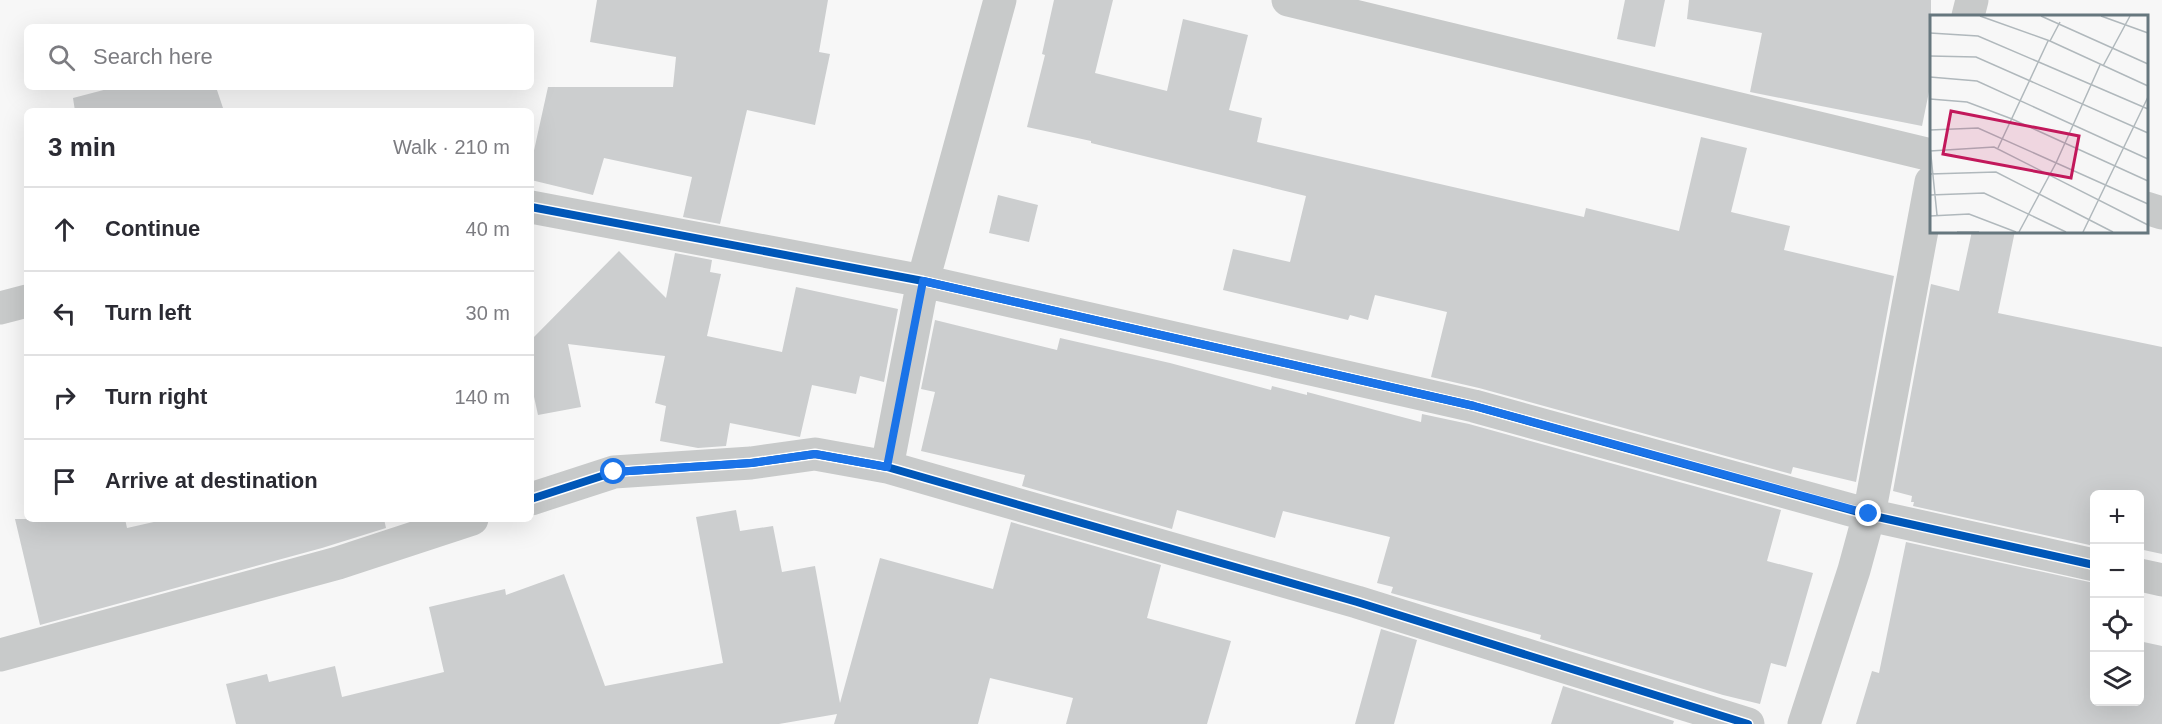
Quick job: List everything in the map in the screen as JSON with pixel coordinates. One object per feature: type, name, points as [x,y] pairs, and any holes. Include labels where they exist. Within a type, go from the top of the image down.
[{"type":"street","points":[[887,467],[923,281],[1000,0]]},
{"type":"street","points":[[1288,0],[1930,155]]},
{"type":"street","points":[[1968,15],[1972,0]]},
{"type":"street","points":[[1804,724],[1854,570],[1869,514],[1930,187]]},
{"type":"street","points":[[534,208],[923,281],[1474,406],[1869,514],[2090,564]]},
{"type":"street","points":[[2147,209],[2162,213]]},
{"type":"street","points":[[0,308],[24,302]]},
{"type":"street","points":[[534,498],[614,472],[752,463],[815,454],[887,467],[1357,602],[1748,724]]},
{"type":"street","points":[[0,655],[338,563],[463,522]]},
{"type":"street","points":[[2144,576],[2162,580]]},
{"type":"building","points":[[597,0],[828,0],[819,52],[830,54],[815,125],[747,110],[720,224],[683,217],[692,177],[604,158],[593,195],[534,181],[534,150],[548,87],[673,87],[676,57],[590,42]]},
{"type":"building","points":[[1054,0],[1113,0],[1095,73],[1167,91],[1183,19],[1248,35],[1229,110],[1262,118],[1257,142],[1584,217],[1586,208],[1679,231],[1701,137],[1747,148],[1731,212],[1790,226],[1784,250],[1894,276],[1856,482],[1793,467],[1791,474],[1479,388],[1431,377],[1447,312],[1375,295],[1368,320],[1350,315],[1348,320],[1223,290],[1233,249],[1290,262],[1306,196],[1027,127],[1045,55],[1042,54]]},
{"type":"building","points":[[1625,0],[1665,0],[1655,47],[1617,39]]},
{"type":"building","points":[[1689,0],[1931,0],[1930,87],[1922,126],[1750,92],[1762,33],[1687,19]]},
{"type":"building","points":[[104,90],[217,90],[223,108],[75,108],[73,98]]},
{"type":"building","points":[[998,195],[1038,205],[1029,242],[989,233]]},
{"type":"building","points":[[1972,232],[2015,232],[1998,313],[2162,347],[2162,554],[2144,550],[2144,490],[2090,490],[2090,545],[1913,506],[1912,496],[1893,491],[1931,284],[1959,291]]},
{"type":"building","points":[[619,251],[666,298],[675,253],[712,260],[710,272],[721,274],[707,336],[782,352],[796,287],[898,309],[884,382],[860,376],[856,394],[812,385],[800,437],[730,423],[726,446],[698,448],[660,441],[666,406],[655,403],[665,356],[568,344],[581,407],[538,415],[534,397],[534,337]]},
{"type":"building","points":[[935,320],[1057,350],[1060,338],[1170,363],[1271,390],[1272,386],[1307,395],[1307,392],[1421,422],[1422,414],[1469,424],[1781,510],[1767,561],[1813,573],[1786,667],[1771,663],[1760,704],[1723,695],[1540,639],[1541,635],[1391,593],[1393,587],[1377,583],[1390,537],[1283,511],[1275,538],[1177,510],[1172,529],[1022,486],[1025,475],[921,451],[935,392],[921,389]]},
{"type":"building","points":[[736,510],[740,531],[773,526],[782,572],[815,566],[840,703],[880,558],[993,589],[1011,522],[1161,565],[1147,618],[1231,641],[1207,724],[1066,724],[1073,698],[990,678],[978,724],[834,724],[837,714],[779,724],[236,724],[226,684],[267,674],[269,682],[335,666],[342,697],[444,672],[429,607],[505,589],[506,595],[564,574],[605,686],[723,663],[696,517]]},
{"type":"building","points":[[15,519],[24,519],[24,522],[126,522],[127,528],[154,522],[385,522],[386,528],[322,548],[40,625]]},
{"type":"building","points":[[1906,542],[2090,582],[2090,706],[2144,706],[2144,642],[2162,646],[2162,724],[1856,724],[1872,671],[1879,673]]},
{"type":"building","points":[[1381,629],[1417,640],[1394,724],[1355,724]]},
{"type":"building","points":[[1563,686],[1674,721],[1673,724],[1551,724]]},
{"type":"cycle path","points":[[534,208],[923,281],[1474,406],[1869,515],[2090,564]]},
{"type":"cycle path","points":[[534,498],[614,472],[751,463],[815,454],[887,467],[1357,602],[1748,724]]},
{"type":"route","points":[[614,472],[752,463],[815,454],[887,467],[923,281],[1474,406],[1869,514]]}]
